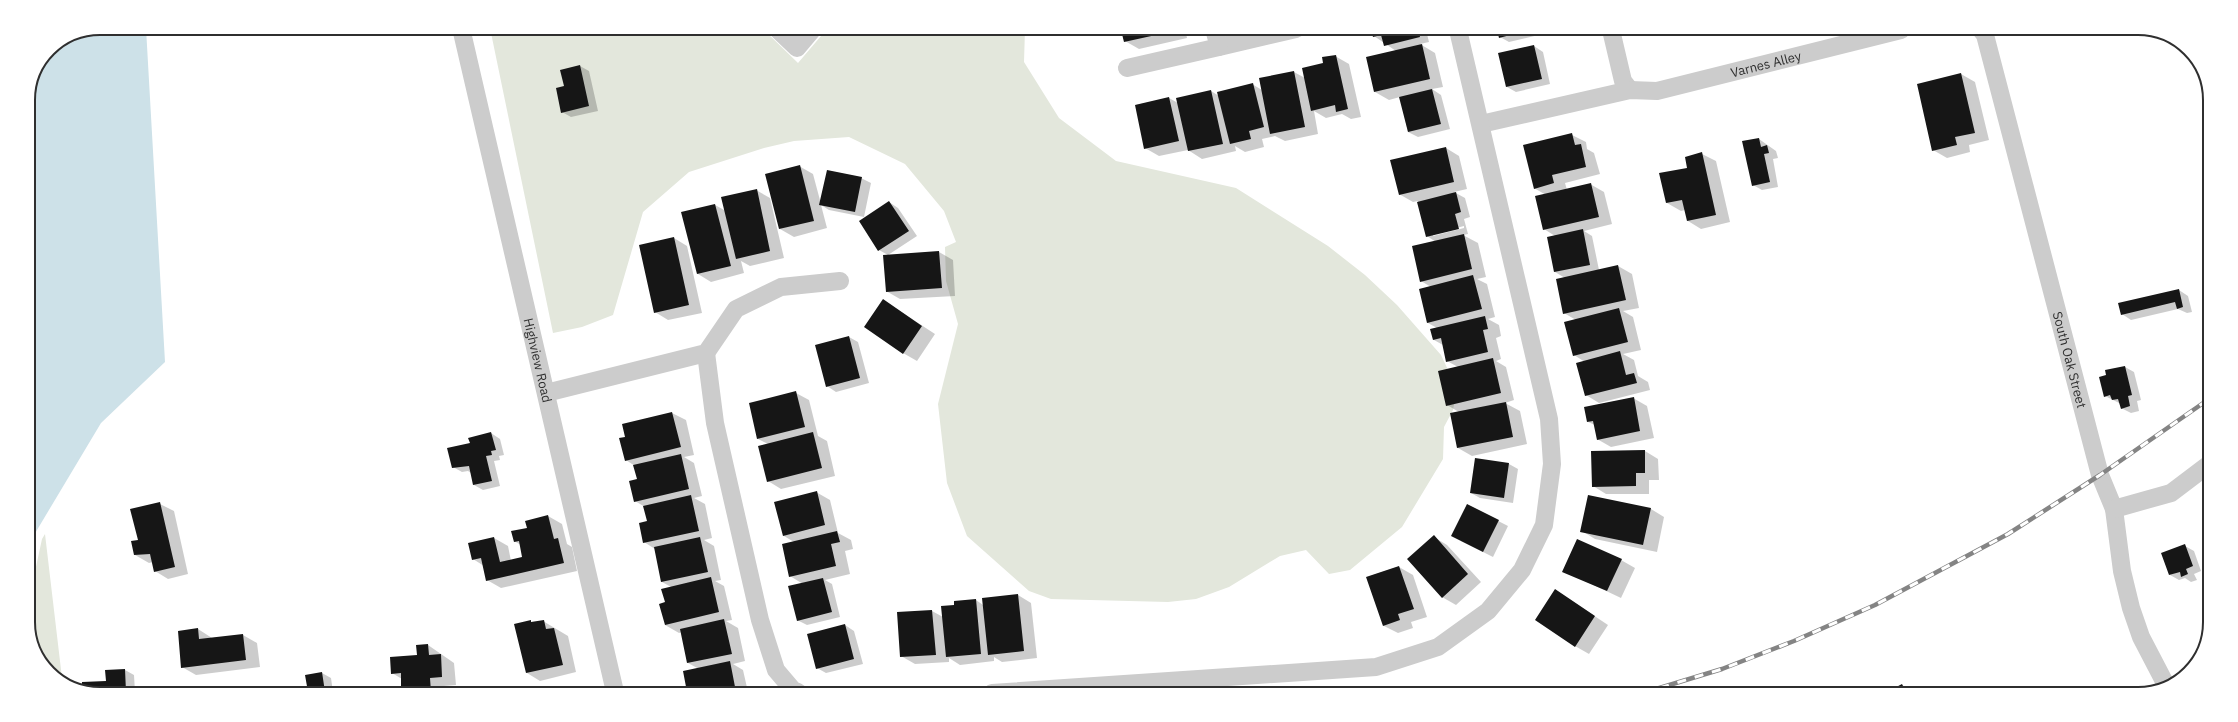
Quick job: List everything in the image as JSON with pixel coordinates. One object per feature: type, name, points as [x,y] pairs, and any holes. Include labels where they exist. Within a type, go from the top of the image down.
[{"type":"street","name":"Highview Road","points":[[463,35],[614,687]]},
{"type":"street","points":[[784,35],[797,48],[808,35]]},
{"type":"street","points":[[1216,35],[1219,47]]},
{"type":"street","points":[[1128,68],[1273,35]]},
{"type":"street","points":[[1081,687],[1376,667],[1438,646],[1488,611],[1522,570],[1544,525],[1552,464],[1549,419],[1459,35]]},
{"type":"street","points":[[1612,35],[1623,81],[1630,90]]},
{"type":"street","name":"Varnes Alley","points":[[1481,124],[1630,90],[1658,91],[1881,35]]},
{"type":"street","name":"South Oak Street","points":[[1984,35],[2100,475],[2114,509],[2122,571],[2131,608],[2141,636],[2165,681]]},
{"type":"street","points":[[546,394],[706,353],[736,309],[781,287],[840,281]]},
{"type":"street","points":[[706,353],[715,423],[760,620],[776,670],[790,687]]},
{"type":"street","points":[[2114,509],[2171,493],[2203,469]]},
{"type":"shaded area","points":[[100,35],[146,35],[165,362],[101,423],[35,533],[36,87],[46,64],[54,54],[75,40],[87,36]]},
{"type":"shaded area","points":[[491,35],[769,35],[798,63],[822,35],[1025,35],[1024,62],[1059,118],[1116,161],[1236,188],[1328,246],[1365,275],[1397,305],[1441,355],[1457,389],[1453,410],[1444,427],[1443,459],[1402,527],[1350,570],[1329,574],[1306,550],[1280,556],[1229,587],[1196,599],[1168,602],[1051,599],[1029,591],[967,536],[947,483],[938,404],[958,324],[946,281],[945,247],[956,242],[944,211],[905,164],[849,137],[794,141],[764,148],[689,172],[643,212],[613,315],[582,327],[553,333]]},
{"type":"shaded area","points":[[45,534],[62,674],[48,661],[40,647],[35,626],[35,572],[42,539]]},
{"type":"building","points":[[1122,35],[1156,35],[1124,42]]},
{"type":"building","points":[[1381,35],[1419,35],[1420,37],[1384,46]]},
{"type":"building","points":[[1498,35],[1510,35],[1499,38]]},
{"type":"building","points":[[1422,44],[1430,79],[1374,92],[1366,57]]},
{"type":"building","points":[[1534,45],[1542,79],[1506,87],[1498,53]]},
{"type":"building","points":[[1336,55],[1348,109],[1336,112],[1335,105],[1311,111],[1302,68],[1323,63],[1322,57]]},
{"type":"building","points":[[580,65],[589,106],[561,113],[556,88],[564,86],[560,70]]},
{"type":"building","points":[[1294,71],[1305,127],[1270,134],[1259,78]]},
{"type":"building","points":[[1961,73],[1975,133],[1955,137],[1957,145],[1932,151],[1917,84]]},
{"type":"building","points":[[1253,83],[1264,127],[1249,131],[1251,139],[1230,144],[1217,92]]},
{"type":"building","points":[[1432,89],[1441,124],[1408,132],[1399,97]]},
{"type":"building","points":[[1211,90],[1223,144],[1188,151],[1176,98]]},
{"type":"building","points":[[1169,97],[1179,141],[1144,149],[1135,105]]},
{"type":"building","points":[[1572,133],[1575,145],[1581,144],[1586,167],[1552,175],[1554,183],[1534,189],[1523,145]]},
{"type":"building","points":[[1759,138],[1761,147],[1767,145],[1769,153],[1764,154],[1770,182],[1752,186],[1742,141]]},
{"type":"building","points":[[1446,147],[1454,182],[1399,195],[1390,160]]},
{"type":"building","points":[[1702,152],[1716,215],[1687,221],[1682,200],[1666,203],[1659,173],[1687,168],[1685,157]]},
{"type":"building","points":[[800,165],[814,221],[779,229],[765,174]]},
{"type":"building","points":[[827,170],[862,177],[855,212],[819,205]]},
{"type":"building","points":[[1591,183],[1599,217],[1543,230],[1535,196]]},
{"type":"building","points":[[757,189],[770,251],[736,259],[721,197]]},
{"type":"building","points":[[1456,192],[1461,212],[1455,214],[1459,229],[1426,237],[1417,202]]},
{"type":"building","points":[[889,201],[909,231],[878,251],[859,221]]},
{"type":"building","points":[[715,204],[731,266],[697,274],[681,212]]},
{"type":"building","points":[[1583,229],[1590,265],[1554,272],[1547,237]]},
{"type":"building","points":[[1464,234],[1472,269],[1420,282],[1412,246]]},
{"type":"building","points":[[674,237],[689,305],[654,313],[639,245]]},
{"type":"building","points":[[939,251],[942,288],[886,292],[883,255]]},
{"type":"building","points":[[1618,265],[1626,300],[1563,314],[1556,279]]},
{"type":"building","points":[[1473,275],[1482,309],[1427,323],[1419,289]]},
{"type":"building","points":[[2179,289],[2183,307],[2177,309],[2175,302],[2121,315],[2118,303]]},
{"type":"building","points":[[883,299],[922,326],[903,354],[864,327]]},
{"type":"building","points":[[1619,308],[1628,342],[1573,356],[1564,322]]},
{"type":"building","points":[[1485,316],[1488,329],[1483,330],[1488,352],[1446,362],[1441,338],[1433,340],[1430,329]]},
{"type":"building","points":[[849,336],[860,378],[826,387],[815,345]]},
{"type":"building","points":[[1620,351],[1626,375],[1634,373],[1637,383],[1585,396],[1576,363]]},
{"type":"building","points":[[1493,358],[1501,393],[1446,406],[1438,371]]},
{"type":"building","points":[[2125,366],[2132,395],[2128,396],[2130,406],[2121,409],[2118,399],[2112,400],[2110,395],[2104,397],[2099,377],[2106,375],[2105,370]]},
{"type":"building","points":[[796,391],[805,427],[757,439],[749,403]]},
{"type":"building","points":[[1634,397],[1640,431],[1597,440],[1593,421],[1587,422],[1584,407]]},
{"type":"building","points":[[1506,402],[1513,437],[1457,448],[1450,413]]},
{"type":"building","points":[[672,412],[681,447],[625,461],[619,438],[625,437],[622,424]]},
{"type":"building","points":[[491,432],[496,450],[491,451],[492,455],[486,456],[492,481],[473,485],[469,466],[452,468],[447,448],[470,443],[468,438]]},
{"type":"building","points":[[813,432],[822,468],[767,482],[758,446]]},
{"type":"building","points":[[1645,450],[1645,473],[1636,473],[1636,486],[1592,487],[1591,451]]},
{"type":"building","points":[[681,454],[689,489],[634,502],[629,481],[637,479],[633,465]]},
{"type":"building","points":[[1475,458],[1509,463],[1504,498],[1470,493]]},
{"type":"building","points":[[817,491],[825,525],[783,536],[774,502]]},
{"type":"building","points":[[691,495],[699,531],[643,543],[639,523],[647,521],[643,506]]},
{"type":"building","points":[[1588,495],[1651,508],[1643,545],[1580,532]]},
{"type":"building","points":[[160,502],[175,567],[154,572],[150,554],[134,555],[131,541],[138,540],[130,509]]},
{"type":"building","points":[[1467,504],[1499,520],[1483,552],[1451,536]]},
{"type":"building","points":[[548,515],[554,539],[558,538],[564,563],[486,581],[481,558],[472,560],[468,543],[494,537],[500,562],[522,557],[519,541],[514,542],[511,531],[527,528],[525,521]]},
{"type":"building","points":[[837,531],[840,542],[831,544],[836,566],[789,577],[782,544]]},
{"type":"building","points":[[1434,535],[1468,574],[1442,598],[1407,559]]},
{"type":"building","points":[[700,537],[708,572],[661,582],[654,547]]},
{"type":"building","points":[[1577,539],[1622,559],[1607,591],[1562,572]]},
{"type":"building","points":[[2185,544],[2193,566],[2186,569],[2188,574],[2181,577],[2180,572],[2169,575],[2161,553]]},
{"type":"building","points":[[1399,566],[1414,609],[1398,614],[1400,620],[1383,626],[1366,577]]},
{"type":"building","points":[[711,577],[719,612],[665,625],[659,604],[665,602],[661,589]]},
{"type":"building","points":[[823,578],[832,612],[797,621],[788,586]]},
{"type":"building","points":[[1555,589],[1595,616],[1575,647],[1535,620]]},
{"type":"building","points":[[1018,594],[1024,651],[988,655],[982,598]]},
{"type":"building","points":[[976,599],[981,654],[946,657],[941,606],[954,605],[954,601]]},
{"type":"building","points":[[932,610],[936,655],[900,657],[897,612]]},
{"type":"building","points":[[724,619],[732,654],[687,663],[680,629]]},
{"type":"building","points":[[531,620],[531,622],[544,620],[546,629],[554,628],[563,665],[526,673],[514,624]]},
{"type":"building","points":[[845,624],[854,659],[816,669],[807,634]]},
{"type":"building","points":[[198,628],[199,639],[243,634],[246,660],[181,668],[178,631]]},
{"type":"building","points":[[428,644],[429,655],[441,654],[442,677],[430,678],[431,687],[401,687],[401,673],[391,674],[390,657],[417,655],[416,645]]},
{"type":"building","points":[[730,661],[735,687],[686,687],[683,671]]},
{"type":"building","points":[[125,669],[126,687],[100,687],[82,685],[82,682],[106,681],[105,670]]},
{"type":"building","points":[[322,672],[324,687],[307,687],[305,675]]},
{"type":"building","points":[[1902,684],[1904,687],[1896,687]]},
{"type":"railway","points":[[1663,687],[1722,669],[1794,641],[1875,605],[2008,534],[2100,475],[2203,403]]}]
